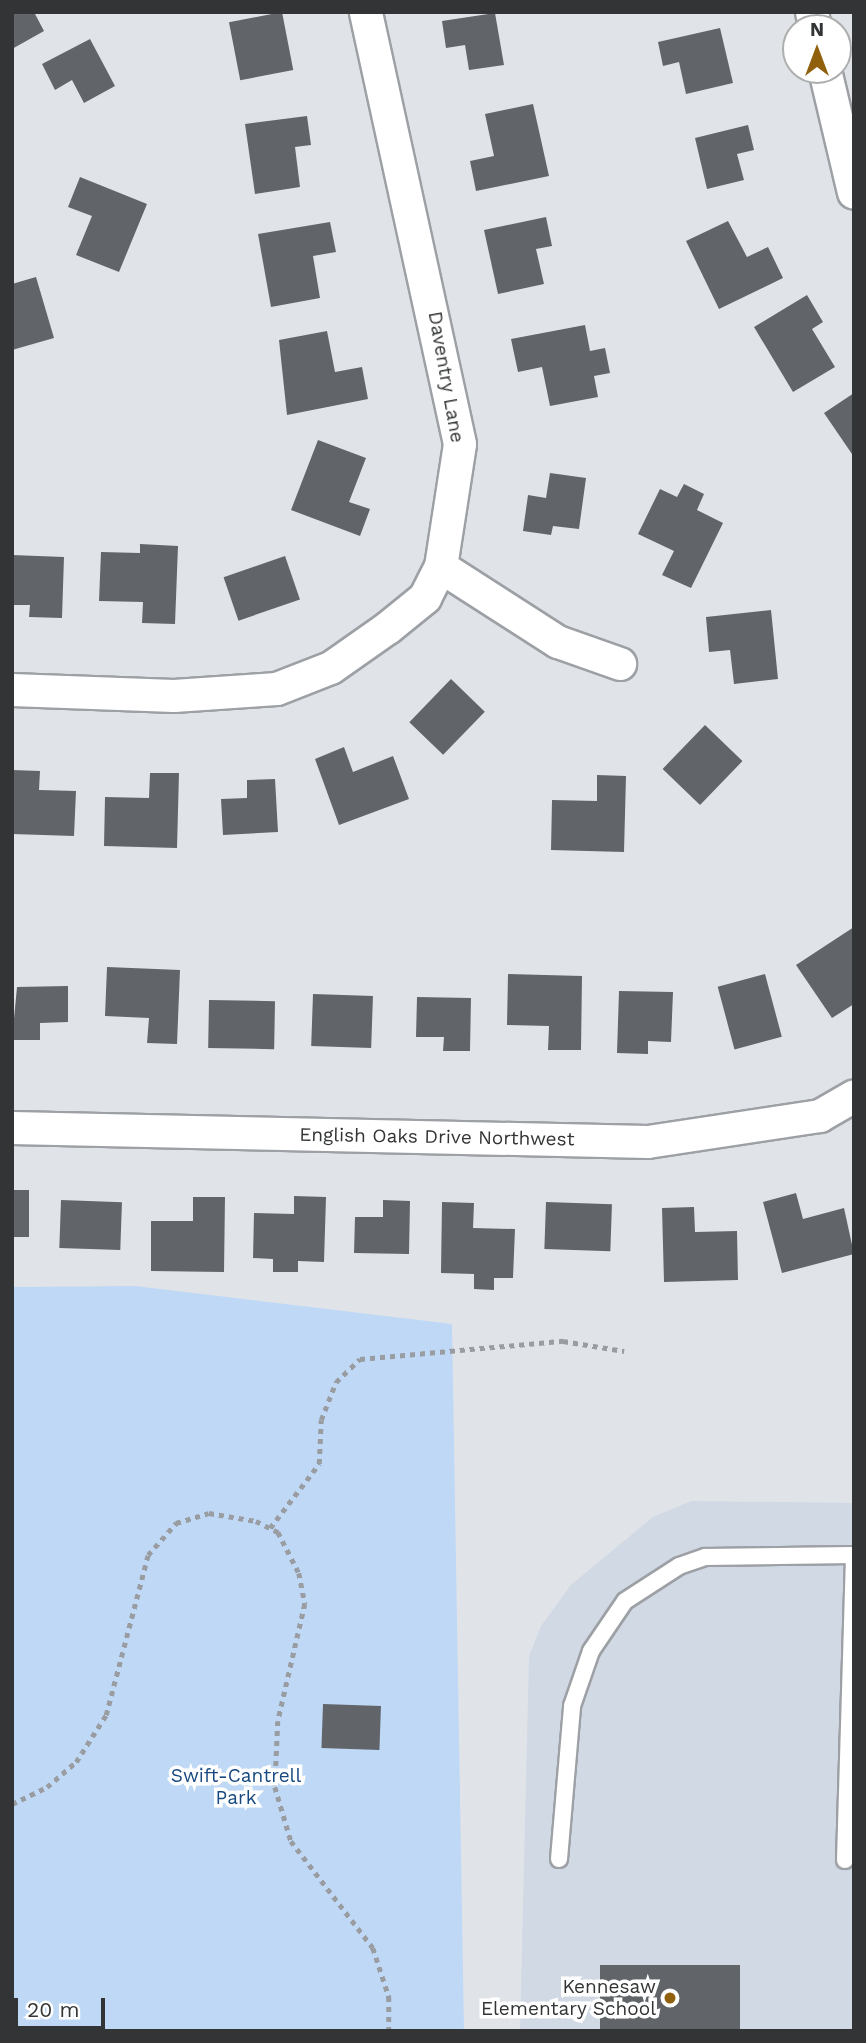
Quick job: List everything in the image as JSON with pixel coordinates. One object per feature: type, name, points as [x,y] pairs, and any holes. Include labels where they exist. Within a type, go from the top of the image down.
[{"type":"street","name":"Daventry Lane","points":[[12,690],[174,696],[277,689],[331,668],[388,628],[425,598],[442,567],[460,444],[366,12]]},
{"type":"street","points":[[828,84],[854,193]]},
{"type":"street","points":[[442,567],[558,642],[620,664]]},
{"type":"street","name":"English Oaks Drive Northwest","points":[[12,1128],[648,1142],[820,1116],[854,1096]]},
{"type":"lane","points":[[559,1859],[572,1706],[591,1651],[625,1601],[671,1570],[705,1557],[854,1556],[845,1860]]},
{"type":"path","points":[[270,1528],[319,1464],[321,1420],[336,1382],[360,1359],[563,1341],[624,1351]]},
{"type":"path","points":[[12,1804],[47,1787],[76,1762],[106,1715],[148,1555],[176,1523],[209,1513],[278,1532],[299,1573],[305,1604],[278,1721],[275,1787],[291,1841],[373,1948],[389,1997],[388,2031]]},
{"type":"shaded area","points":[[692,1501],[854,1503],[854,2031],[520,2031],[529,1656],[541,1626],[571,1585],[653,1517]]},
{"type":"green space","name":"Swift-Cantrell Park","points":[[135,1286],[452,1324],[464,2031],[12,2031],[12,1287]]},
{"type":"building","points":[[12,12],[34,12],[44,31],[12,49]]},
{"type":"building","points":[[282,12],[293,70],[240,80],[229,22]]},
{"type":"building","points":[[495,13],[504,65],[469,70],[465,45],[446,48],[442,21]]},
{"type":"building","points":[[720,28],[733,83],[686,94],[679,62],[663,66],[658,42]]},
{"type":"building","points":[[90,39],[115,86],[84,103],[72,80],[55,90],[42,64]]},
{"type":"building","points":[[533,104],[549,176],[476,191],[470,161],[494,156],[485,114]]},
{"type":"building","points":[[307,116],[311,145],[295,147],[300,187],[255,194],[245,124]]},
{"type":"building","points":[[748,125],[754,150],[737,154],[744,180],[707,189],[695,138]]},
{"type":"building","points":[[80,177],[147,204],[119,272],[76,255],[92,216],[68,207]]},
{"type":"building","points":[[546,217],[552,246],[536,249],[544,284],[498,294],[484,230]]},
{"type":"building","points":[[728,221],[747,257],[768,247],[783,278],[719,309],[686,241]]},
{"type":"building","points":[[330,222],[336,252],[313,256],[320,298],[271,307],[258,234]]},
{"type":"building","points":[[36,277],[54,338],[12,350],[12,284]]},
{"type":"building","points":[[807,295],[823,322],[812,329],[835,367],[793,392],[754,327]]},
{"type":"building","points":[[585,325],[590,351],[605,348],[610,373],[594,376],[598,397],[550,406],[542,367],[518,372],[511,339]]},
{"type":"building","points":[[327,331],[335,372],[362,367],[368,399],[287,415],[279,340]]},
{"type":"building","points":[[854,393],[854,457],[824,413]]},
{"type":"building","points":[[318,440],[366,458],[349,502],[370,509],[360,536],[291,510]]},
{"type":"building","points":[[550,473],[586,478],[579,529],[553,526],[551,535],[523,531],[528,495],[546,498]]},
{"type":"building","points":[[684,484],[704,494],[697,510],[723,523],[691,588],[662,575],[674,551],[638,534],[660,489],[677,497]]},
{"type":"building","points":[[140,544],[178,546],[175,624],[142,623],[143,602],[99,601],[101,552],[140,553]]},
{"type":"building","points":[[12,555],[64,557],[62,618],[29,617],[30,605],[12,605]]},
{"type":"building","points":[[285,556],[300,599],[239,621],[224,577]]},
{"type":"building","points":[[771,610],[778,679],[734,684],[730,650],[709,652],[706,617]]},
{"type":"building","points":[[451,679],[485,712],[443,755],[409,722]]},
{"type":"building","points":[[705,725],[742,761],[700,805],[663,769]]},
{"type":"building","points":[[344,747],[353,772],[393,756],[409,799],[339,825],[315,759]]},
{"type":"building","points":[[12,770],[40,771],[39,790],[76,791],[74,836],[12,834]]},
{"type":"building","points":[[150,773],[179,773],[177,848],[104,846],[105,797],[149,798]]},
{"type":"building","points":[[597,775],[626,776],[624,852],[551,850],[552,800],[597,801]]},
{"type":"building","points":[[275,779],[278,832],[223,835],[221,799],[247,798],[247,780]]},
{"type":"building","points":[[854,927],[854,1004],[832,1018],[796,965]]},
{"type":"building","points":[[107,967],[180,970],[177,1044],[147,1043],[149,1018],[105,1016]]},
{"type":"building","points":[[508,974],[582,976],[581,1050],[548,1050],[549,1026],[507,1025]]},
{"type":"building","points":[[765,974],[782,1037],[734,1049],[718,987]]},
{"type":"building","points":[[68,986],[68,1022],[40,1023],[40,1040],[12,1040],[17,987]]},
{"type":"building","points":[[619,991],[673,992],[671,1042],[648,1041],[648,1054],[617,1053]]},
{"type":"building","points":[[313,994],[373,996],[371,1048],[311,1046]]},
{"type":"building","points":[[417,997],[471,998],[470,1051],[443,1051],[444,1037],[416,1037]]},
{"type":"building","points":[[209,1000],[275,1001],[274,1049],[208,1048]]},
{"type":"building","points":[[12,1190],[29,1190],[29,1237],[12,1237]]},
{"type":"building","points":[[796,1193],[803,1219],[844,1208],[854,1254],[782,1273],[763,1202]]},
{"type":"building","points":[[294,1196],[326,1197],[324,1262],[298,1261],[298,1272],[273,1272],[273,1259],[253,1258],[254,1213],[294,1214]]},
{"type":"building","points":[[193,1197],[225,1197],[224,1272],[151,1271],[151,1221],[193,1221]]},
{"type":"building","points":[[61,1200],[122,1202],[120,1250],[59,1248]]},
{"type":"building","points":[[383,1200],[410,1201],[409,1254],[354,1253],[355,1217],[383,1217]]},
{"type":"building","points":[[442,1202],[474,1203],[473,1228],[515,1229],[513,1278],[494,1278],[494,1290],[474,1289],[474,1274],[441,1273]]},
{"type":"building","points":[[546,1202],[612,1204],[610,1251],[544,1249]]},
{"type":"building","points":[[694,1207],[695,1232],[737,1231],[738,1280],[664,1282],[662,1208]]},
{"type":"building","points":[[323,1704],[381,1706],[379,1750],[321,1748]]},
{"type":"building","name":"Kennesaw Elementary School","points":[[600,1965],[740,1965],[740,2031],[600,2031]]},
{"type":"place","name":"Kennesaw Elementary School","points":[[670,1998]]}]
